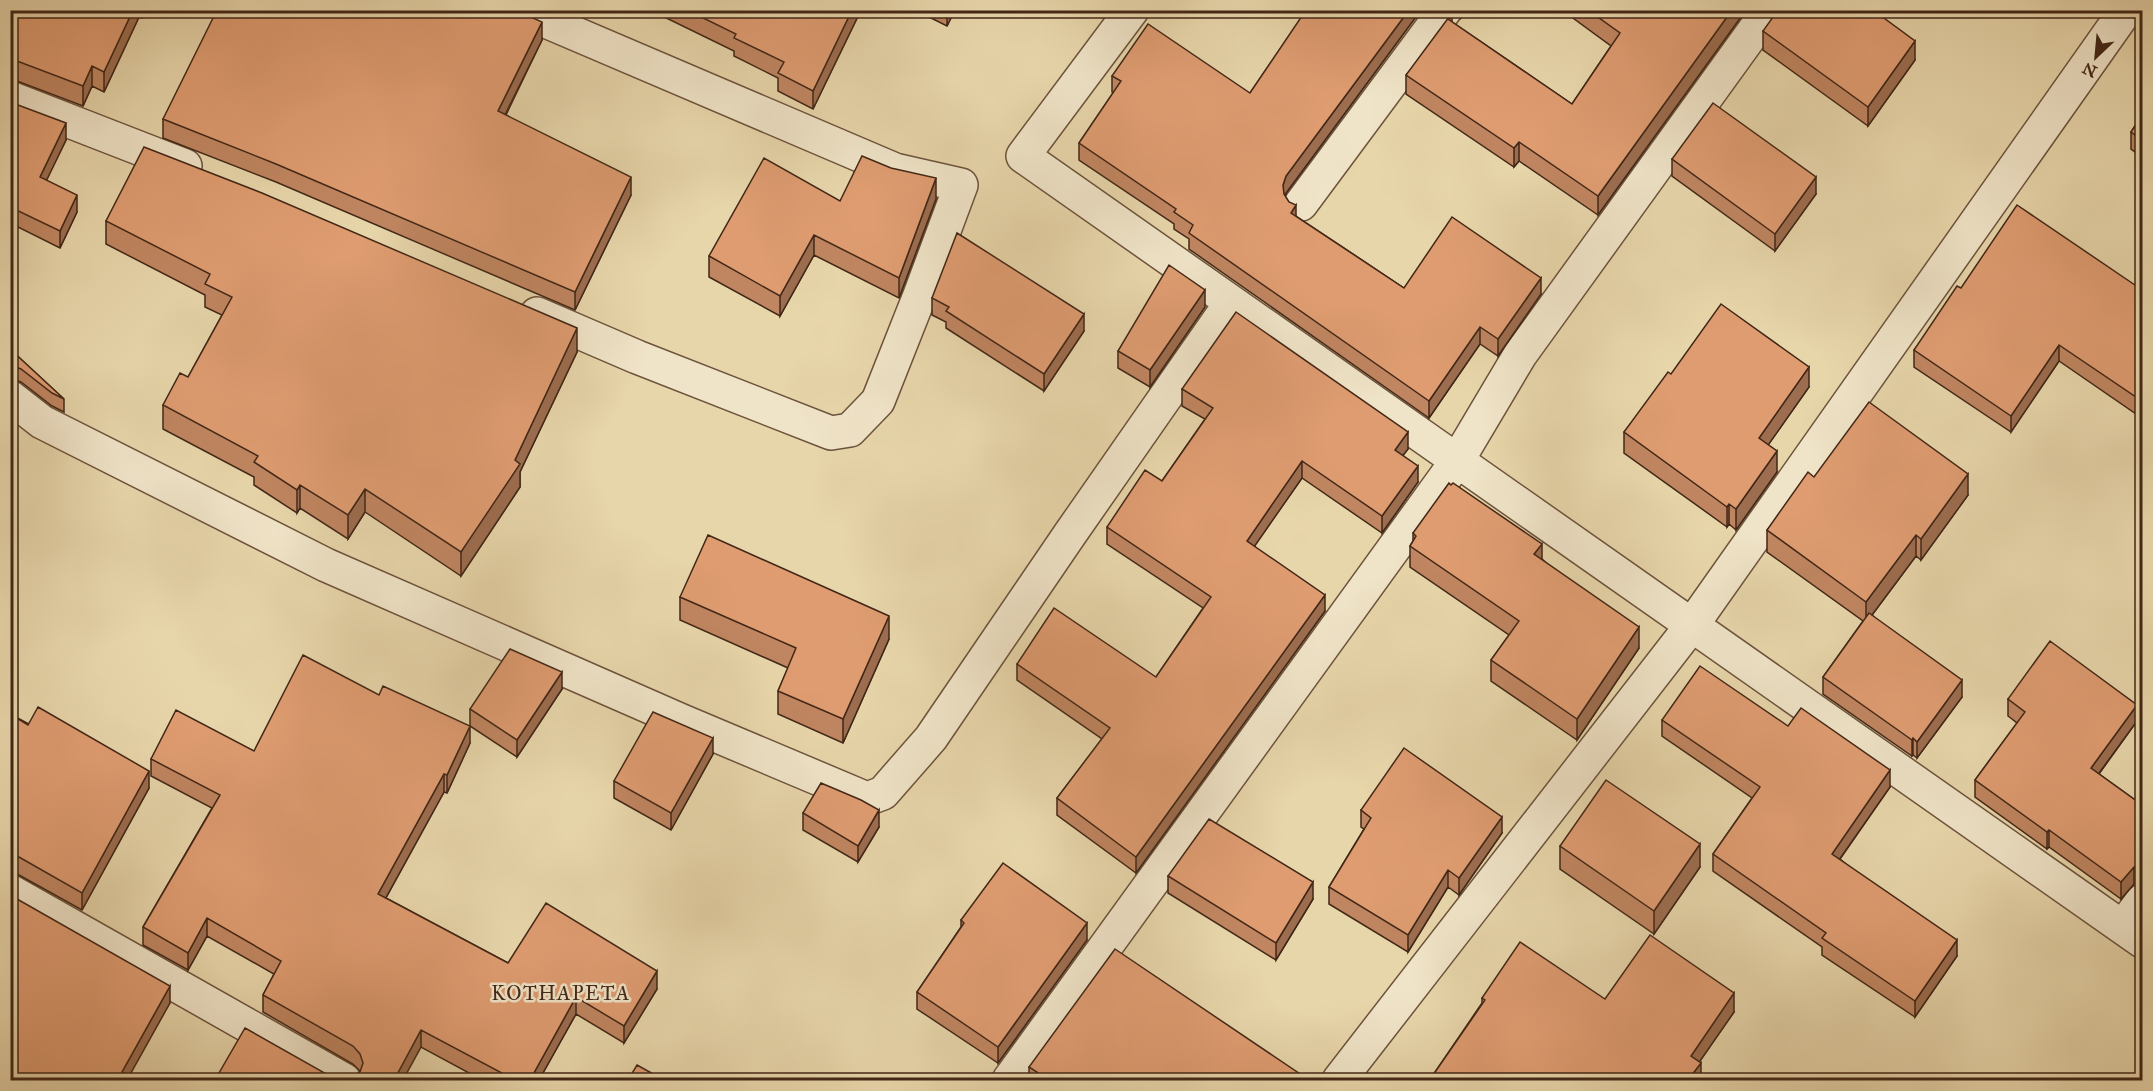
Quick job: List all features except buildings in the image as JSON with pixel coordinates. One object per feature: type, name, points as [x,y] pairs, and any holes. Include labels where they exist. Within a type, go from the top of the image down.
[{"type":"street","points":[[507,301],[637,357],[831,434],[850,430],[878,400],[961,185],[895,170],[520,10]]},
{"type":"street","points":[[1132,10],[1023,156],[2133,934],[2142,901]]},
{"type":"street","points":[[1301,204],[1445,10]]},
{"type":"street","points":[[1010,1080],[1457,461],[1520,355],[1769,10]]},
{"type":"street","points":[[1339,1080],[1692,625],[2126,10]]},
{"type":"street","points":[[10,98],[215,178]]},
{"type":"street","points":[[10,397],[42,422],[326,565],[867,799],[883,793],[931,738],[1231,303]]},
{"type":"street","points":[[10,891],[344,1080]]},
{"type":"district","name":"KOTHAPETA","points":[[561,993]]}]
